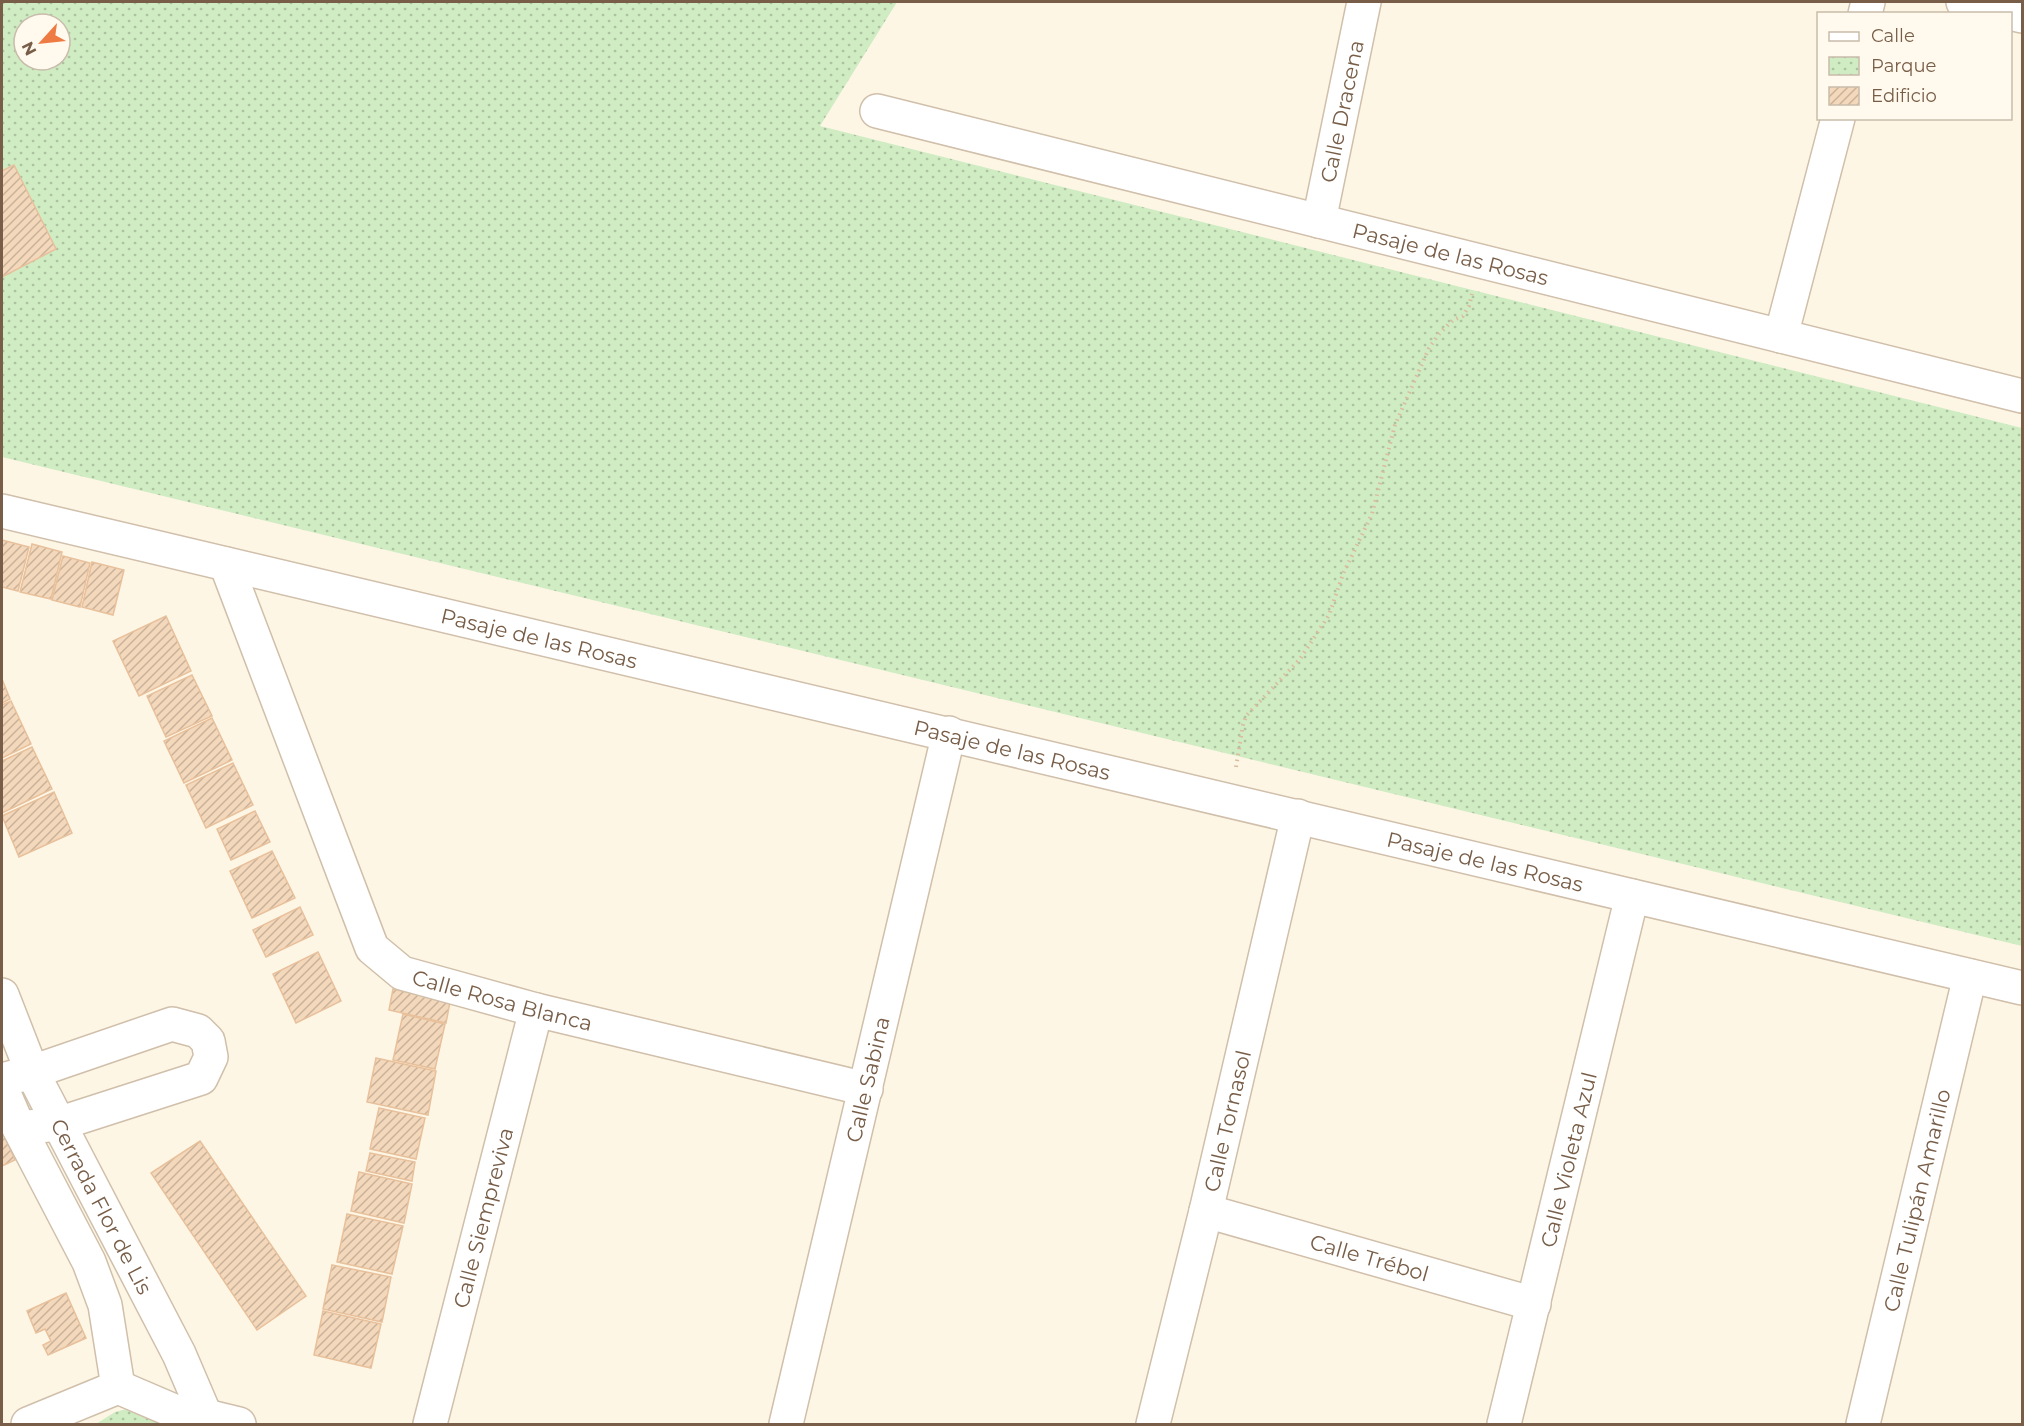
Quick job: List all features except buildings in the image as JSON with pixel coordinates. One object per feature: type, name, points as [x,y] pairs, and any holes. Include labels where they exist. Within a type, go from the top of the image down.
[{"type":"street","name":"Calle Dracena","points":[[1318,221],[1364,2]]},
{"type":"street","points":[[1963,2],[2005,12]]},
{"type":"street","name":"Pasaje de las Rosas","points":[[877,111],[2022,396]]},
{"type":"street","points":[[1781,336],[1837,120]]},
{"type":"street","name":"Pasaje de las Rosas","points":[[2,511],[2022,988]]},
{"type":"street","name":"Calle Rosa Blanca","points":[[226,564],[372,948],[402,973],[536,1010],[866,1089]]},
{"type":"street","name":"Calle Sabina","points":[[786,1425],[949,734]]},
{"type":"street","name":"Calle Tornasol","points":[[1153,1425],[1206,1212],[1298,816]]},
{"type":"street","name":"Calle Violeta Azul","points":[[1504,1425],[1632,896]]},
{"type":"street","name":"Calle Tulipán Amarillo","points":[[1863,1425],[1970,976]]},
{"type":"street","name":"Cerrada Flor de Lis","points":[[2,996],[17,1076],[58,1124],[179,1354],[207,1420]]},
{"type":"street","name":"Calle Siempreviva","points":[[430,1425],[536,1010]]},
{"type":"street","points":[[17,1076],[172,1023],[198,1031],[208,1041],[211,1058],[201,1078],[58,1124],[19,1128]]},
{"type":"street","name":"Cerrada Flor de Lis","points":[[2,1089],[19,1128],[89,1262],[105,1305],[118,1387]]},
{"type":"street","name":"Calle Trébol","points":[[1206,1212],[1534,1304]]},
{"type":"street","points":[[28,1425],[118,1387],[195,1420],[239,1425]]},
{"type":"path","points":[[1230,801],[1246,716],[1300,658],[1329,615],[1343,574],[1372,514],[1395,425],[1429,348],[1439,334],[1453,320],[1463,315],[1469,306],[1480,261]]},
{"type":"green space","points":[[2,2],[897,2],[820,126],[2022,428],[2022,946],[2,457]]},
{"type":"green space","points":[[142,1405],[199,1424],[96,1424],[115,1412]]}]
